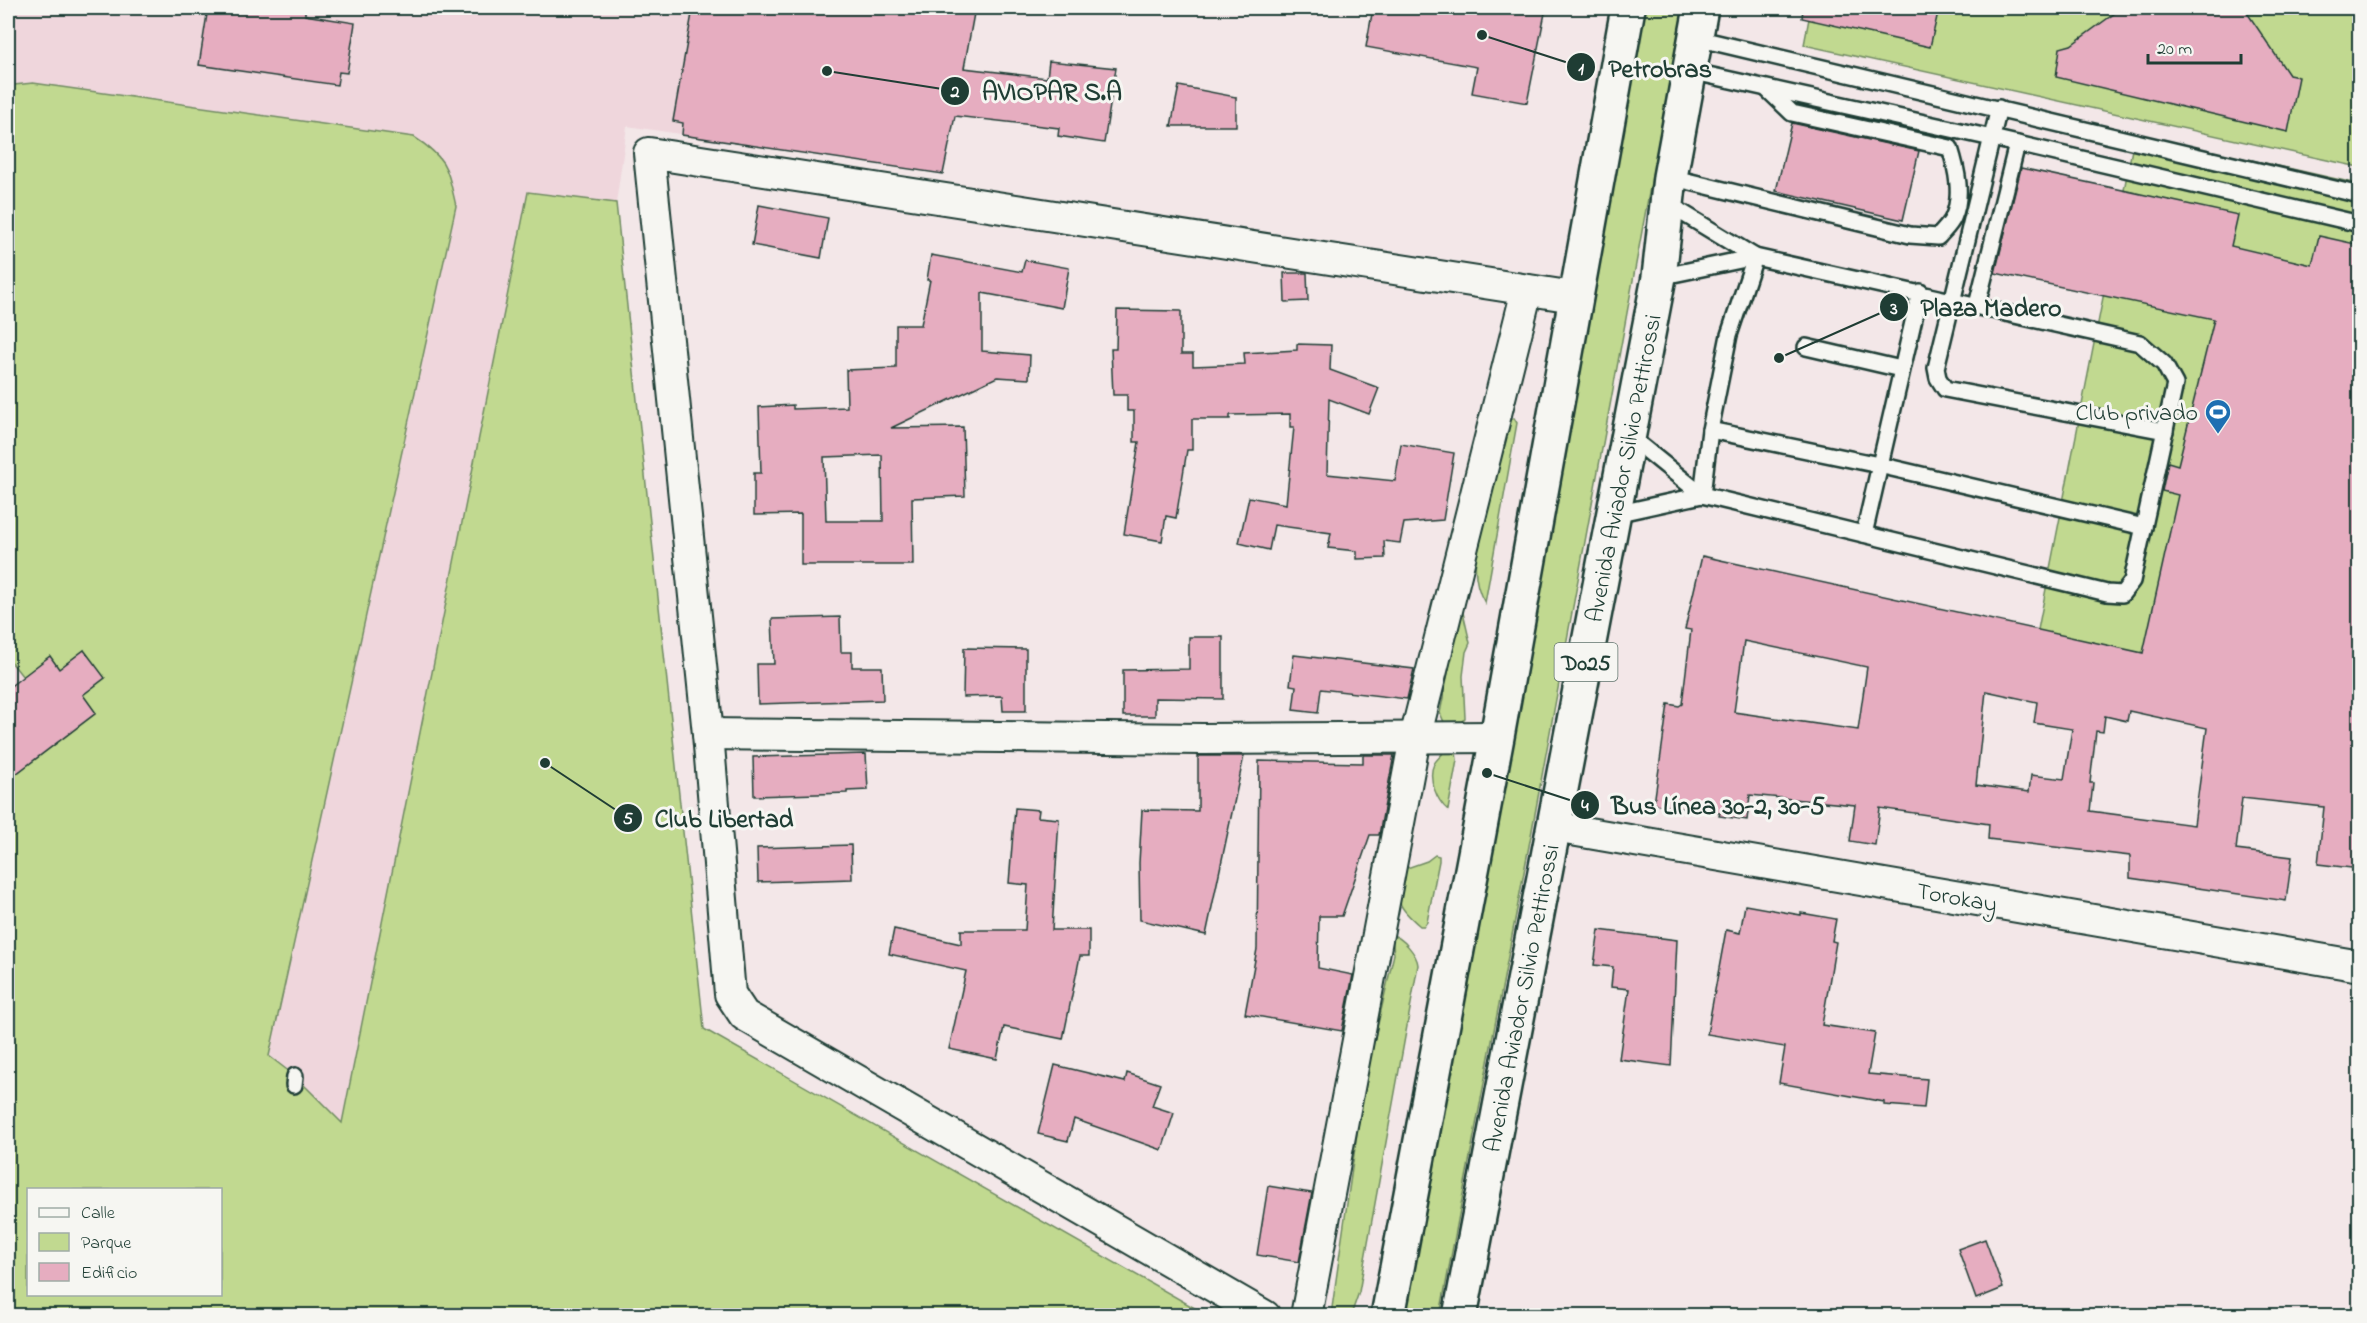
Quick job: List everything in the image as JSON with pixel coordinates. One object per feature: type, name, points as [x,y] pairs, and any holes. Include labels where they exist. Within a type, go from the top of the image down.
[{"type":"highway","points":[[1388,1316],[1497,737],[1574,297],[1628,8]]},
{"type":"highway","name":"Avenida Aviador Silvio Pettirossi","points":[[1460,1316],[1659,277],[1669,190],[1698,23]]},
{"type":"street","points":[[1265,1316],[744,1015],[730,994],[708,734],[649,153],[1574,297]]},
{"type":"street","points":[[1306,1316],[1415,738],[1527,290]]},
{"type":"street","points":[[708,734],[1203,739],[1497,737]]},
{"type":"street","name":"Torokay","points":[[1554,827],[2360,966]]},
{"type":"lane","points":[[1698,23],[1999,108],[2360,195]]},
{"type":"lane","points":[[1690,71],[1992,138],[2360,224]]},
{"type":"lane","points":[[1669,190],[1910,235],[1938,237],[1953,219],[1958,197],[1957,169],[1950,148],[1792,112],[1767,89]]},
{"type":"lane","points":[[1999,108],[1936,368],[1941,384],[1945,389],[2165,431]]},
{"type":"lane","points":[[1977,305],[2017,144]]},
{"type":"lane","points":[[2288,207],[2295,180]]},
{"type":"lane","points":[[1669,190],[1755,256]]},
{"type":"lane","points":[[1702,495],[1710,430],[1729,335],[1755,256]]},
{"type":"lane","points":[[1628,435],[1702,495],[2107,594],[2122,594],[2132,581],[2175,384],[2164,364],[2140,343],[1755,256],[1659,277]]},
{"type":"lane","points":[[1864,534],[1920,292]]},
{"type":"lane","points":[[1806,347],[1901,369]]},
{"type":"lane","points":[[1710,430],[1879,465],[2144,527]]},
{"type":"lane","points":[[1615,514],[1702,495]]},
{"type":"shaded area","points":[[8,8],[975,8],[943,174],[627,126],[616,203],[528,192],[342,1123],[295,1076],[269,1056],[96,713],[8,780]]},
{"type":"green space","points":[[1645,8],[1683,8],[1532,830],[1440,1315],[1402,1316],[1496,823]]},
{"type":"green space","points":[[1811,8],[2359,8],[2359,167],[1804,45]]},
{"type":"green space","points":[[33,83],[414,137],[440,158],[448,173],[456,206],[269,1056],[295,1076],[342,1123],[528,192],[616,203],[704,1029],[1207,1315],[8,1315],[8,780],[96,713],[83,695],[84,650],[59,669],[50,656],[23,677],[8,658],[8,90],[14,85]]},
{"type":"green space","name":"Club privado","points":[[2135,134],[2359,184],[2359,749],[2027,686]]},
{"type":"green space","points":[[1514,418],[1517,423],[1485,603],[1476,576],[1477,548],[1509,421]]},
{"type":"green space","points":[[1461,604],[1470,643],[1466,652],[1463,676],[1465,718],[1460,723],[1444,722],[1440,713],[1451,658],[1450,642]]},
{"type":"green space","points":[[1444,752],[1456,752],[1457,760],[1448,810],[1437,795],[1432,782],[1434,764]]},
{"type":"green space","points":[[1435,855],[1439,856],[1439,861],[1427,922],[1424,926],[1420,926],[1402,907],[1400,901],[1404,869],[1427,861]]},
{"type":"green space","points":[[1392,935],[1408,947],[1418,965],[1359,1292],[1351,1315],[1331,1315],[1364,1085],[1394,954]]},
{"type":"building","points":[[208,8],[305,8],[305,15],[355,23],[347,73],[339,72],[337,85],[199,65]]},
{"type":"building","points":[[693,8],[975,8],[964,68],[1047,78],[1049,61],[1116,68],[1104,143],[1058,136],[1059,128],[955,116],[943,174],[682,135],[683,123],[673,121]]},
{"type":"building","points":[[1373,8],[1546,8],[1527,103],[1472,93],[1477,67],[1366,47]]},
{"type":"building","points":[[1803,8],[1939,8],[1930,47],[1802,18]]},
{"type":"building","points":[[2122,8],[2244,8],[2289,75],[2299,77],[2288,132],[2056,77],[2060,48],[2071,45]]},
{"type":"building","points":[[1179,86],[1236,97],[1236,126],[1171,126]]},
{"type":"building","points":[[1792,123],[1919,151],[1903,220],[1776,191]]},
{"type":"building","points":[[2021,168],[2238,215],[2231,246],[2312,265],[2319,236],[2360,245],[2360,869],[2318,864],[2324,807],[2242,798],[2236,850],[2292,857],[2286,901],[2130,878],[2130,856],[1988,839],[1989,824],[1880,808],[1875,845],[1850,841],[1855,805],[1750,795],[1747,820],[1719,816],[1720,813],[1654,804],[1668,704],[1679,706],[1682,704],[1691,630],[1685,629],[1702,556],[2143,653],[2178,495],[2162,491],[2168,462],[2178,465],[2214,319],[1995,273]],"holes":[[[1744,641],[1867,667],[1858,730],[1734,712]],[[1986,691],[2037,702],[2034,723],[2072,729],[2064,779],[2031,775],[2029,792],[1976,785]],[[2129,711],[2207,728],[2194,825],[2090,811],[2093,783],[2090,783],[2096,731],[2103,732],[2105,716],[2127,721]]]},
{"type":"building","points":[[759,205],[828,218],[821,258],[752,245]]},
{"type":"building","points":[[931,255],[1022,272],[1025,260],[1069,268],[1062,308],[982,293],[982,351],[1030,355],[1029,379],[997,377],[891,428],[963,427],[965,496],[912,498],[913,565],[801,565],[801,514],[754,515],[754,473],[761,473],[759,407],[793,405],[793,409],[847,407],[846,370],[896,368],[896,325],[921,325],[930,280],[927,280]],"holes":[[[882,455],[883,521],[826,521],[824,457]]]},
{"type":"building","points":[[1284,273],[1307,273],[1308,301],[1285,302]]},
{"type":"building","points":[[1117,310],[1181,311],[1181,354],[1193,354],[1193,366],[1245,364],[1244,353],[1297,350],[1297,344],[1331,345],[1330,370],[1379,388],[1369,414],[1329,399],[1327,474],[1395,481],[1401,444],[1454,453],[1443,520],[1404,523],[1400,543],[1384,541],[1385,558],[1357,559],[1357,551],[1328,548],[1331,533],[1274,525],[1269,550],[1239,543],[1249,497],[1286,504],[1294,427],[1290,427],[1290,414],[1230,415],[1230,419],[1192,419],[1192,450],[1187,450],[1176,518],[1166,516],[1162,541],[1124,534],[1139,442],[1134,442],[1134,411],[1127,411],[1127,395],[1113,395],[1111,349],[1116,349]]},
{"type":"building","points":[[840,617],[841,652],[852,652],[852,667],[882,667],[883,700],[758,704],[757,664],[774,664],[772,619]]},
{"type":"building","points":[[1189,637],[1223,637],[1223,699],[1155,698],[1155,716],[1123,716],[1123,670],[1189,669]]},
{"type":"building","points":[[964,648],[1026,649],[1026,711],[1003,711],[1002,696],[963,697]]},
{"type":"building","points":[[84,650],[105,678],[83,695],[96,713],[8,780],[8,688],[50,656],[59,669]]},
{"type":"building","points":[[1294,655],[1414,669],[1407,699],[1321,689],[1318,713],[1293,710],[1296,686],[1290,685]]},
{"type":"building","points":[[866,754],[868,790],[847,791],[847,793],[754,796],[753,757]]},
{"type":"building","points":[[1363,755],[1394,755],[1379,835],[1370,835],[1342,916],[1319,916],[1318,968],[1353,975],[1342,1031],[1245,1014],[1257,949],[1259,761],[1363,763]]},
{"type":"building","points":[[1198,756],[1244,756],[1206,935],[1140,920],[1139,863],[1142,810],[1198,811]]},
{"type":"building","points":[[1015,808],[1039,810],[1038,817],[1059,819],[1052,930],[1089,930],[1089,956],[1080,956],[1063,1039],[1004,1027],[997,1059],[949,1049],[966,971],[889,954],[894,929],[961,944],[961,930],[1025,930],[1028,885],[1009,883]]},
{"type":"building","points":[[851,845],[852,879],[758,882],[757,848]]},
{"type":"building","points":[[1745,905],[1836,919],[1832,941],[1836,942],[1822,1025],[1875,1033],[1868,1074],[1927,1079],[1924,1108],[1884,1105],[1884,1102],[1779,1083],[1785,1047],[1707,1034],[1726,930],[1740,933]]},
{"type":"building","points":[[1599,930],[1677,940],[1671,1066],[1619,1059],[1629,989],[1611,987],[1613,967],[1594,965]]},
{"type":"building","points":[[1055,1065],[1125,1082],[1127,1073],[1160,1084],[1152,1106],[1174,1113],[1162,1150],[1074,1119],[1068,1141],[1038,1134]]},
{"type":"building","points":[[1268,1186],[1312,1193],[1299,1262],[1257,1255]]},
{"type":"building","points":[[1985,1239],[2003,1288],[1976,1299],[1958,1249]]},
{"type":"place","name":"Petrobras","points":[[1482,35]]},
{"type":"place","name":"AVIOPAR S.A","points":[[827,71]]},
{"type":"place","name":"Plaza Madero","points":[[1779,358]]},
{"type":"place","name":"Club privado","points":[[2218,435]]},
{"type":"place","name":"Club Libertad","points":[[545,763]]},
{"type":"place","name":"Bus Línea 30-2, 30-5","points":[[1487,773]]}]
